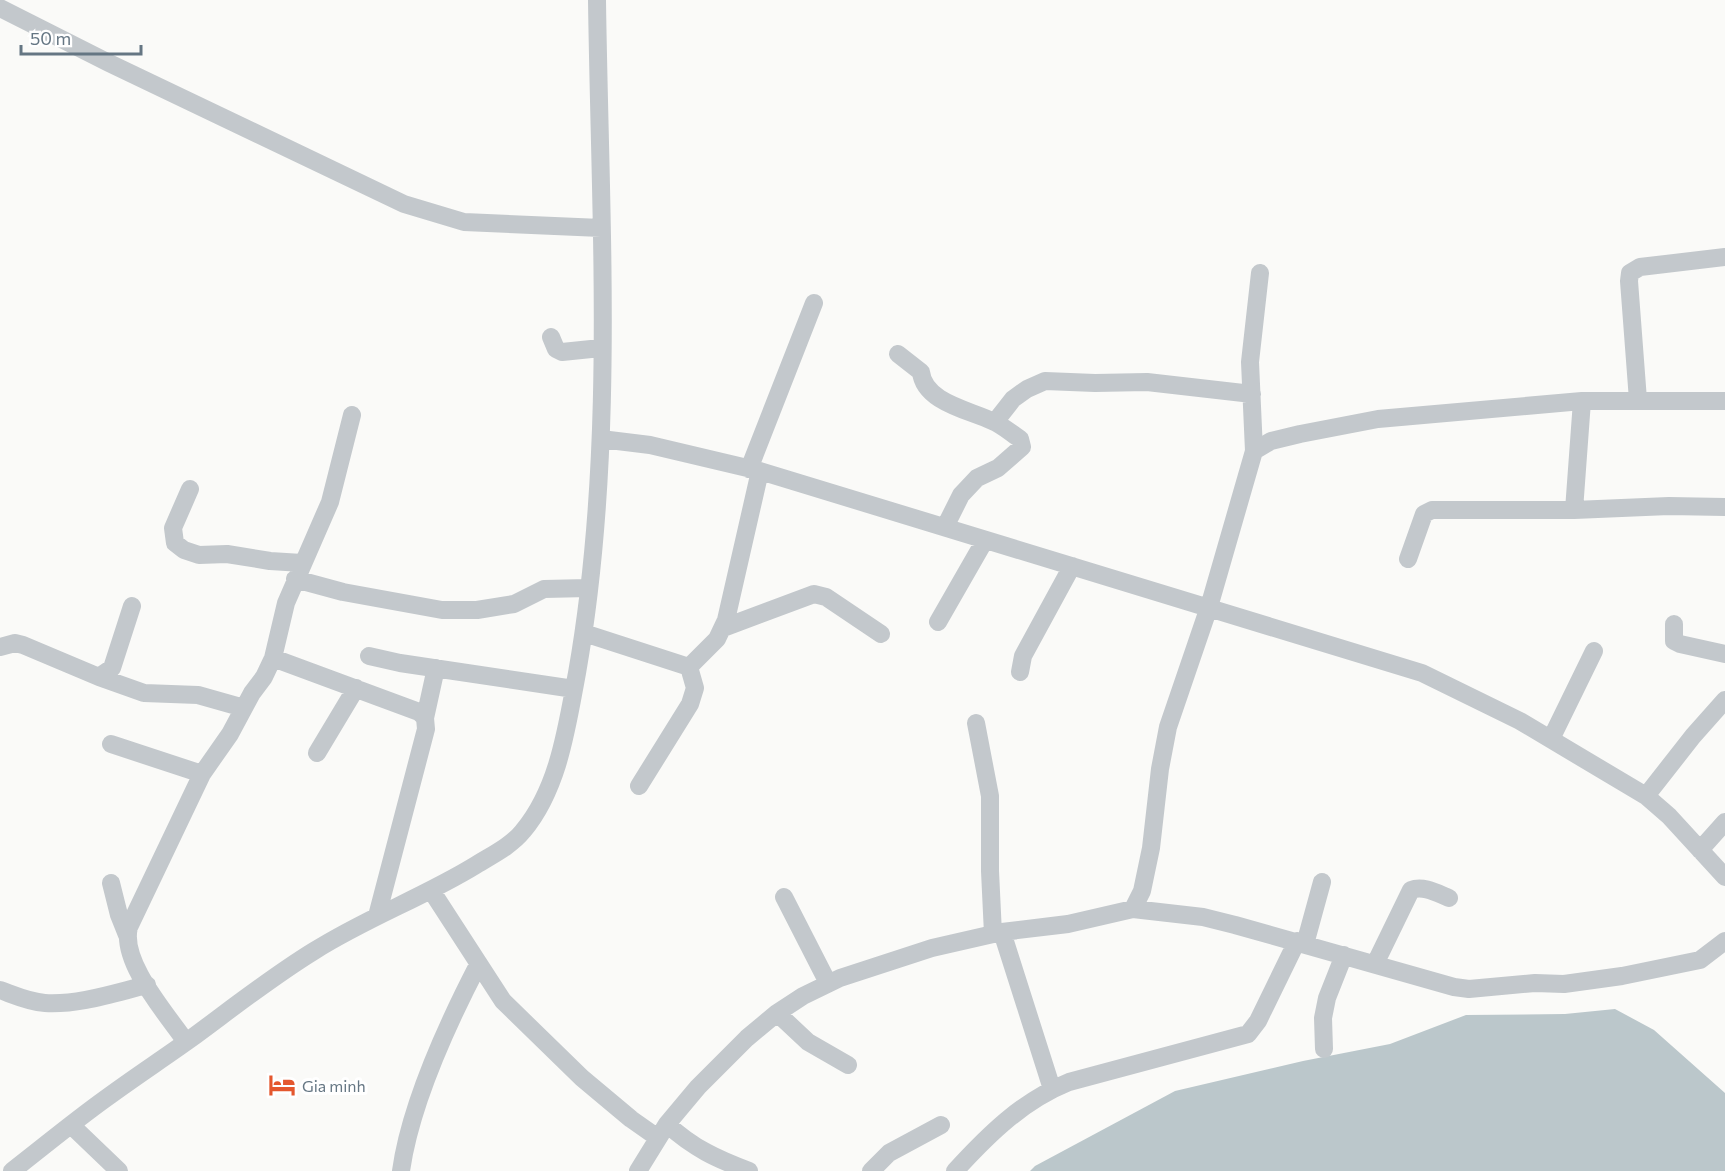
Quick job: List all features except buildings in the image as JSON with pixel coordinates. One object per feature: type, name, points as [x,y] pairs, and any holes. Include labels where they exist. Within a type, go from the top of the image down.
[{"type":"street","points":[[12,1171],[71,1125],[288,967],[338,936],[431,890],[508,845],[522,832],[542,803],[555,771],[566,731],[584,633],[601,439],[601,228],[597,0]]},
{"type":"street","points":[[0,9],[404,204],[464,222],[601,228]]},
{"type":"street","points":[[1638,400],[1630,273],[1640,267],[1725,256]]},
{"type":"street","points":[[1133,909],[1142,891],[1151,848],[1160,769],[1168,727],[1209,607],[1254,451],[1250,362],[1260,273]]},
{"type":"street","points":[[689,668],[717,639],[726,620],[755,470],[814,303]]},
{"type":"street","points":[[551,337],[556,349],[562,352],[601,348]]},
{"type":"street","points":[[898,354],[921,372],[922,382],[928,390],[950,404],[995,422],[1020,439],[1022,447],[998,468],[977,478],[961,495],[945,527]]},
{"type":"street","points":[[995,422],[1013,399],[1027,389],[1045,381],[1147,382],[1252,394]]},
{"type":"street","points":[[1574,510],[1582,401]]},
{"type":"street","points":[[1254,451],[1271,441],[1378,419],[1582,401],[1725,401]]},
{"type":"street","points":[[127,934],[202,774],[230,734],[273,658],[286,603],[330,502],[352,415]]},
{"type":"street","points":[[601,439],[650,445],[755,470],[1422,673],[1520,721],[1646,796],[1669,816],[1724,873]]},
{"type":"street","points":[[190,489],[173,528],[175,543],[184,550],[199,555],[227,554],[270,561],[343,592],[442,610],[477,610],[514,604],[544,588],[588,588]]},
{"type":"street","points":[[1408,559],[1424,514],[1432,510],[1725,507]]},
{"type":"street","points":[[938,622],[985,540]]},
{"type":"street","points":[[1020,672],[1023,656],[1072,566]]},
{"type":"street","points":[[723,628],[814,594],[826,597],[881,634]]},
{"type":"street","points":[[99,677],[112,668],[132,606]]},
{"type":"street","points":[[1674,624],[1674,641],[1725,654]]},
{"type":"street","points":[[584,633],[689,668]]},
{"type":"street","points":[[0,647],[15,643],[23,645],[144,693],[198,695],[244,708]]},
{"type":"street","points":[[1551,739],[1594,651]]},
{"type":"street","points":[[369,656],[574,689]]},
{"type":"street","points":[[273,658],[419,712],[425,718]]},
{"type":"street","points":[[377,916],[426,729],[425,718],[436,668]]},
{"type":"street","points":[[639,786],[690,704],[695,688],[689,668]]},
{"type":"street","points":[[317,753],[356,688]]},
{"type":"street","points":[[1646,796],[1693,736],[1725,700]]},
{"type":"street","points":[[976,723],[990,796],[990,871],[998,933],[1052,1089]]},
{"type":"street","points":[[111,744],[202,774]]},
{"type":"street","points":[[1700,850],[1725,822]]},
{"type":"street","points":[[954,1171],[1001,1124],[1034,1099],[1052,1089],[1089,1076],[1248,1034],[1258,1021],[1301,943],[1322,882]]},
{"type":"street","points":[[111,883],[135,966],[186,1042]]},
{"type":"street","points":[[1375,964],[1411,890],[1417,888],[1427,890],[1449,898]]},
{"type":"street","points":[[431,890],[503,1001],[582,1078],[663,1131],[740,1170]]},
{"type":"street","points":[[784,897],[828,983]]},
{"type":"street","points":[[638,1171],[663,1131],[698,1087],[725,1059],[777,1013],[803,996],[840,978],[932,948],[998,933],[1068,924],[1133,909],[1203,917],[1454,987],[1469,989],[1564,984],[1622,976],[1700,960],[1725,941]]},
{"type":"street","points":[[1324,1049],[1323,1018],[1327,998],[1344,955]]},
{"type":"street","points":[[401,1171],[406,1141],[429,1077],[453,1017],[478,965]]},
{"type":"street","points":[[0,990],[35,1001],[57,1003],[147,985]]},
{"type":"street","points":[[777,1013],[808,1042],[848,1065]]},
{"type":"street","points":[[71,1125],[119,1171]]},
{"type":"street","points":[[871,1171],[890,1153],[941,1125]]},
{"type":"shaded area","points":[[1615,1009],[1654,1030],[1725,1093],[1725,1171],[1030,1171],[1035,1166],[1175,1091],[1303,1061],[1390,1044],[1466,1015],[1565,1014]]},
{"type":"place","name":"Gia minh","points":[[282,1085]]}]
